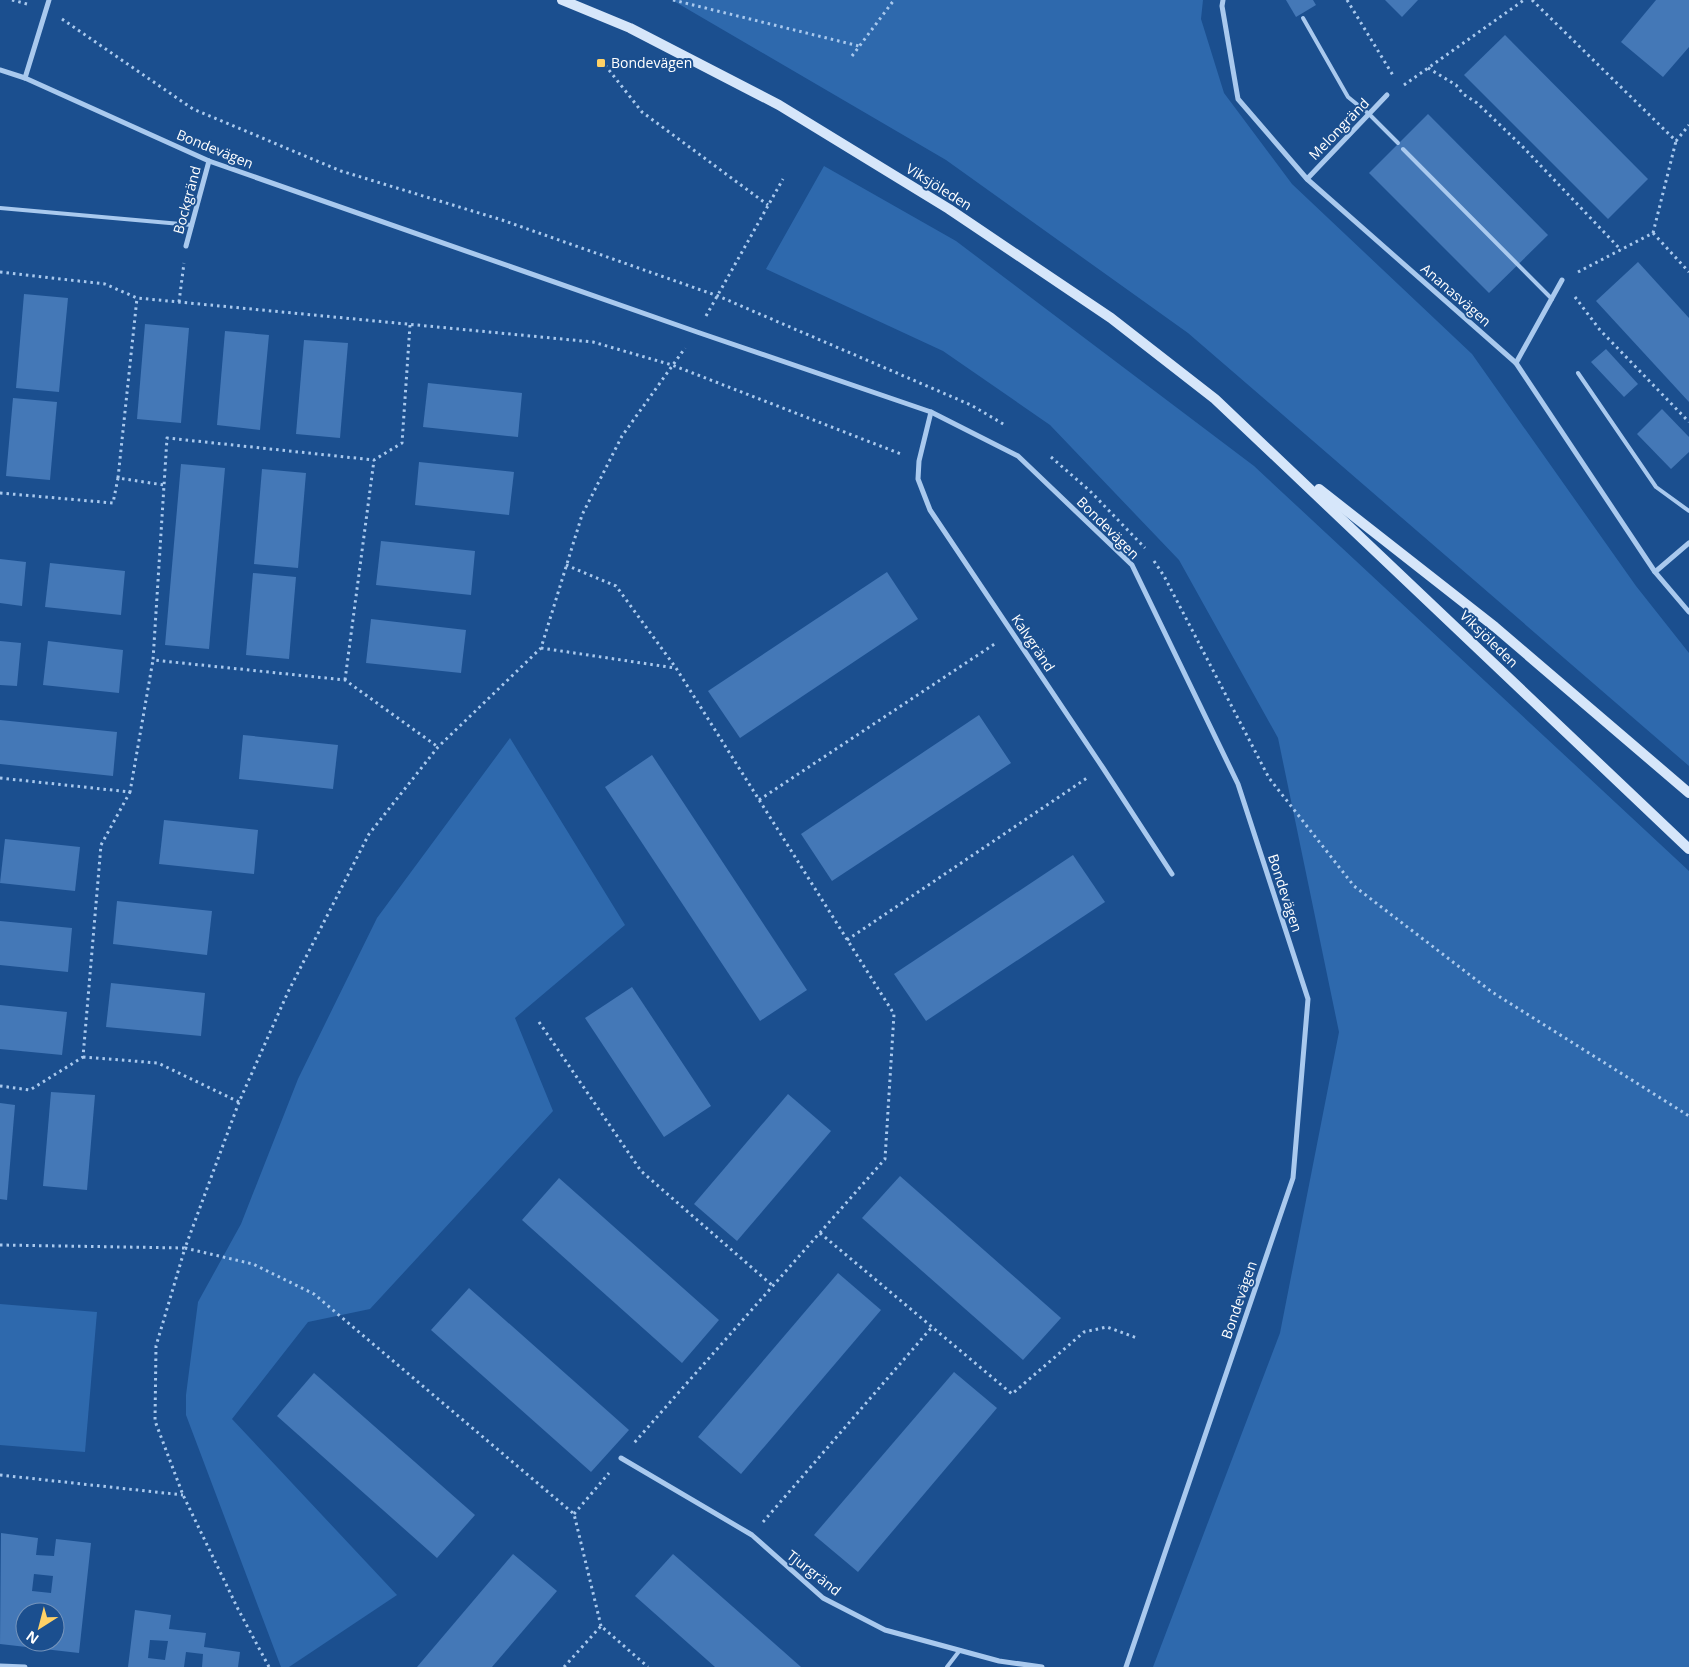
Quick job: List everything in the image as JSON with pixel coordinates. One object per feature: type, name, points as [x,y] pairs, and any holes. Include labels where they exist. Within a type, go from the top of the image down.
[{"type":"main road","name":"Viksjöleden","points":[[562,0],[630,28],[780,104],[949,209],[1110,318],[1215,399],[1270,449],[1689,849]]},
{"type":"main road","name":"Viksjöleden","points":[[1270,449],[1495,627],[1689,793]]},
{"type":"street","points":[[24,78],[49,0]]},
{"type":"street","name":"Ananasvägen","points":[[1224,0],[1222,6],[1238,99],[1307,179],[1516,363],[1655,572],[1689,612]]},
{"type":"street","name":"Bondevägen","points":[[0,70],[24,78],[209,160],[697,332],[931,412],[1018,456],[1132,565],[1238,784],[1308,999],[1293,1178],[1126,1667]]},
{"type":"street","name":"Melongränd","points":[[1307,179],[1387,95]]},
{"type":"street","name":"Bockgränd","points":[[186,246],[209,160]]},
{"type":"street","points":[[1516,363],[1562,280]]},
{"type":"street","name":"Kalvgränd","points":[[931,412],[919,461],[918,478],[930,510],[1172,874]]},
{"type":"street","points":[[1655,572],[1689,543]]},
{"type":"street","name":"Tjurgränd","points":[[621,1458],[752,1535],[823,1598],[885,1630],[999,1661],[1042,1667]]},
{"type":"street","points":[[0,1666],[26,1667]]},
{"type":"lane","points":[[1302,18],[1348,97],[1369,114],[1398,143]]},
{"type":"lane","points":[[1403,149],[1552,299]]},
{"type":"lane","points":[[0,208],[192,225]]},
{"type":"lane","points":[[1578,373],[1656,487],[1689,511]]},
{"type":"lane","points":[[947,1667],[960,1650]]},
{"type":"path","points":[[12,0],[47,8],[193,109],[341,171],[502,220],[718,296],[971,405]]},
{"type":"path","points":[[673,0],[860,46]]},
{"type":"path","points":[[852,56],[894,0]]},
{"type":"path","points":[[1347,0],[1395,79]]},
{"type":"path","points":[[1400,87],[1524,0]]},
{"type":"path","points":[[1532,0],[1676,141]]},
{"type":"path","points":[[605,65],[642,112],[768,205]]},
{"type":"path","points":[[1428,68],[1456,85],[1463,94],[1478,103],[1522,146],[1621,250]]},
{"type":"path","points":[[1689,125],[1676,141],[1653,232],[1562,280],[1600,330],[1689,422]]},
{"type":"path","points":[[269,1667],[182,1495],[155,1421],[156,1346],[185,1248],[239,1102],[288,992],[370,834],[438,747],[540,648],[582,515],[622,436],[697,332],[783,179]]},
{"type":"path","points":[[1653,232],[1689,272]]},
{"type":"path","points":[[179,302],[186,246]]},
{"type":"path","points":[[0,272],[105,284],[136,298],[593,342],[672,365],[919,461]]},
{"type":"path","points":[[0,493],[113,503],[118,478],[136,298]]},
{"type":"path","points":[[83,1058],[101,845],[130,792],[153,660],[167,438],[374,460],[402,443],[410,325]]},
{"type":"path","points":[[345,680],[374,460]]},
{"type":"path","points":[[118,478],[164,485]]},
{"type":"path","points":[[566,564],[616,586],[676,668],[894,1014],[885,1160],[621,1458],[574,1514]]},
{"type":"path","points":[[759,800],[1012,633]]},
{"type":"path","points":[[540,648],[676,668]]},
{"type":"path","points":[[153,660],[345,680],[438,747]]},
{"type":"path","points":[[847,940],[1064,792],[1103,768]]},
{"type":"path","points":[[0,778],[130,792]]},
{"type":"path","points":[[1269,778],[1354,886],[1492,992],[1689,1116]]},
{"type":"path","points":[[539,1022],[641,1171],[773,1286]]},
{"type":"path","points":[[0,1086],[30,1090],[83,1058],[158,1063],[239,1102]]},
{"type":"path","points":[[820,1233],[1012,1394],[1084,1332],[1107,1328],[1137,1338]]},
{"type":"path","points":[[0,1245],[185,1248],[253,1264],[314,1294],[574,1514],[600,1626],[648,1667]]},
{"type":"path","points":[[752,1535],[932,1327]]},
{"type":"path","points":[[0,1475],[182,1495]]},
{"type":"path","points":[[564,1667],[600,1626]]},
{"type":"shaded area","points":[[672,0],[1203,0],[1201,19],[1224,93],[1292,184],[1472,354],[1636,586],[1689,653],[1689,766],[1188,333],[946,160]]},
{"type":"shaded area","points":[[824,166],[956,241],[1254,466],[1689,871],[1689,1667],[1153,1667],[1280,1333],[1339,1032],[1278,738],[1179,560],[1050,425],[943,351],[766,269]]},
{"type":"shaded area","points":[[510,738],[625,925],[515,1018],[553,1111],[370,1309],[308,1322],[232,1419],[397,1595],[289,1667],[281,1667],[186,1415],[186,1395],[198,1302],[241,1224],[298,1079],[377,918]]},
{"type":"shaded area","points":[[0,1304],[97,1312],[85,1452],[0,1445]]},
{"type":"building","points":[[1286,0],[1313,0],[1316,5],[1296,17]]},
{"type":"building","points":[[1385,0],[1418,0],[1402,17]]},
{"type":"building","points":[[1656,0],[1689,0],[1689,47],[1663,77],[1621,42]]},
{"type":"building","points":[[1505,35],[1648,179],[1608,219],[1464,75]]},
{"type":"building","points":[[1428,114],[1548,235],[1489,293],[1369,173]]},
{"type":"building","points":[[1638,262],[1689,318],[1689,402],[1596,301]]},
{"type":"building","points":[[24,294],[68,298],[59,392],[16,388]]},
{"type":"building","points":[[145,324],[189,328],[181,423],[137,419]]},
{"type":"building","points":[[225,331],[269,335],[260,430],[217,425]]},
{"type":"building","points":[[304,340],[348,343],[340,438],[296,434]]},
{"type":"building","points":[[1606,349],[1638,384],[1624,397],[1591,362]]},
{"type":"building","points":[[428,383],[522,393],[518,437],[423,427]]},
{"type":"building","points":[[13,398],[57,402],[50,480],[6,476]]},
{"type":"building","points":[[1662,409],[1689,437],[1689,452],[1671,469],[1637,434]]},
{"type":"building","points":[[419,462],[514,472],[509,515],[415,505]]},
{"type":"building","points":[[181,464],[225,468],[209,649],[165,645]]},
{"type":"building","points":[[262,469],[306,473],[298,568],[254,564]]},
{"type":"building","points":[[381,541],[475,551],[471,595],[376,585]]},
{"type":"building","points":[[0,559],[26,562],[22,606],[0,603]]},
{"type":"building","points":[[50,563],[125,571],[121,615],[45,607]]},
{"type":"building","points":[[887,572],[918,619],[740,738],[708,691]]},
{"type":"building","points":[[253,573],[296,577],[289,659],[246,655]]},
{"type":"building","points":[[371,619],[466,630],[461,673],[366,663]]},
{"type":"building","points":[[0,641],[21,643],[17,686],[0,685]]},
{"type":"building","points":[[48,641],[123,650],[119,693],[43,685]]},
{"type":"building","points":[[979,715],[1011,763],[832,881],[801,834]]},
{"type":"building","points":[[0,720],[117,732],[113,776],[0,764]]},
{"type":"building","points":[[243,735],[338,745],[333,789],[239,779]]},
{"type":"building","points":[[652,755],[807,990],[760,1021],[605,787]]},
{"type":"building","points":[[164,820],[258,830],[254,874],[159,864]]},
{"type":"building","points":[[5,839],[80,847],[75,891],[0,883]]},
{"type":"building","points":[[1073,855],[1105,902],[926,1021],[894,974]]},
{"type":"building","points":[[117,901],[212,911],[207,955],[113,944]]},
{"type":"building","points":[[0,921],[72,928],[68,972],[0,965]]},
{"type":"building","points":[[111,983],[205,993],[201,1036],[106,1027]]},
{"type":"building","points":[[632,987],[711,1106],[664,1137],[585,1018]]},
{"type":"building","points":[[0,1005],[67,1012],[62,1055],[0,1049]]},
{"type":"building","points":[[51,1092],[95,1095],[87,1190],[43,1186]]},
{"type":"building","points":[[788,1094],[831,1131],[737,1241],[694,1204]]},
{"type":"building","points":[[0,1103],[15,1105],[7,1200],[0,1199]]},
{"type":"building","points":[[900,1176],[1061,1318],[1023,1360],[862,1218]]},
{"type":"building","points":[[559,1178],[719,1320],[682,1363],[522,1220]]},
{"type":"building","points":[[838,1273],[881,1310],[741,1474],[698,1437]]},
{"type":"building","points":[[469,1288],[629,1430],[591,1472],[431,1330]]},
{"type":"building","points":[[954,1372],[997,1408],[858,1572],[814,1535]]},
{"type":"building","points":[[314,1373],[475,1515],[437,1558],[277,1416]]},
{"type":"building","points":[[1,1533],[38,1538],[36,1555],[54,1556],[56,1539],[91,1543],[79,1653],[65,1651],[65,1602],[15,1602],[15,1646],[0,1644]],"holes":[[[34,1574],[53,1576],[51,1593],[32,1591]]]},
{"type":"building","points":[[513,1554],[557,1591],[492,1667],[417,1667]]},
{"type":"building","points":[[673,1554],[801,1667],[715,1667],[635,1596]]},
{"type":"building","points":[[135,1610],[171,1615],[169,1629],[206,1633],[204,1647],[240,1652],[238,1667],[202,1667],[203,1654],[186,1652],[184,1667],[128,1667]],"holes":[[[150,1640],[168,1641],[165,1660],[148,1658]]]},
{"type":"place","name":"Bondevägen","points":[[601,63]]}]
